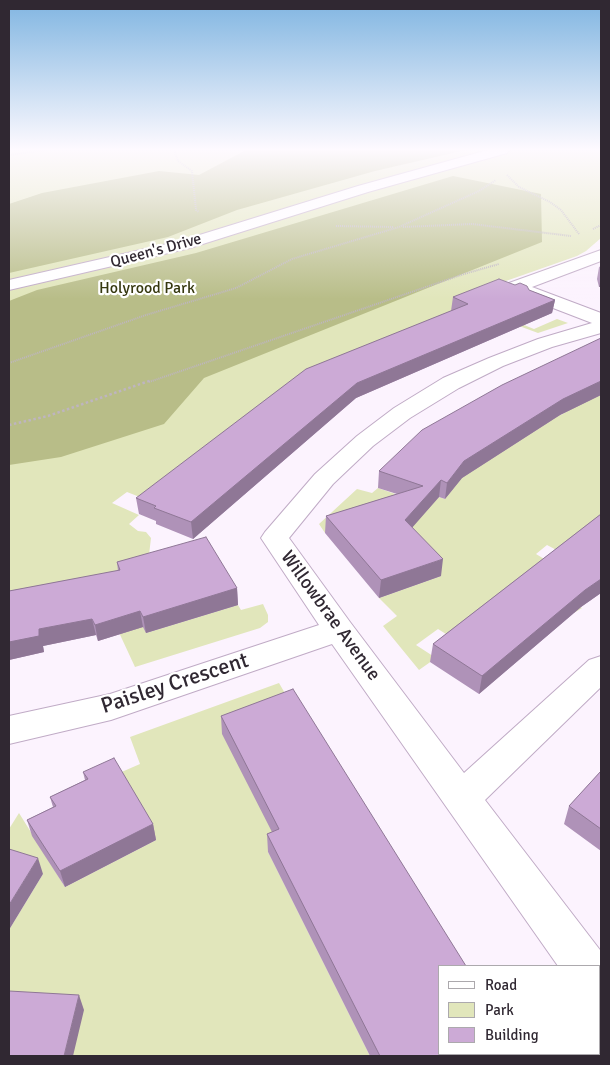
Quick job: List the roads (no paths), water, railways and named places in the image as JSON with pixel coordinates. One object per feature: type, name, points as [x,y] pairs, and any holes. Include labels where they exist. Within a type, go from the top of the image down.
[{"type":"street","name":"Queen's Drive","points":[[9,285],[184,245],[326,200]]},
{"type":"street","points":[[601,255],[515,287],[601,320]]},
{"type":"street","name":"Willowbrae Avenue","points":[[583,965],[339,630],[275,538],[304,500],[324,479],[365,441],[402,413],[434,393],[476,371],[522,351],[601,327]]},
{"type":"street","name":"Paisley Crescent","points":[[9,730],[111,707],[339,630]]},
{"type":"street","points":[[462,798],[601,668]]},
{"type":"park label","name":"Holyrood Park","points":[[147,289]]}]
